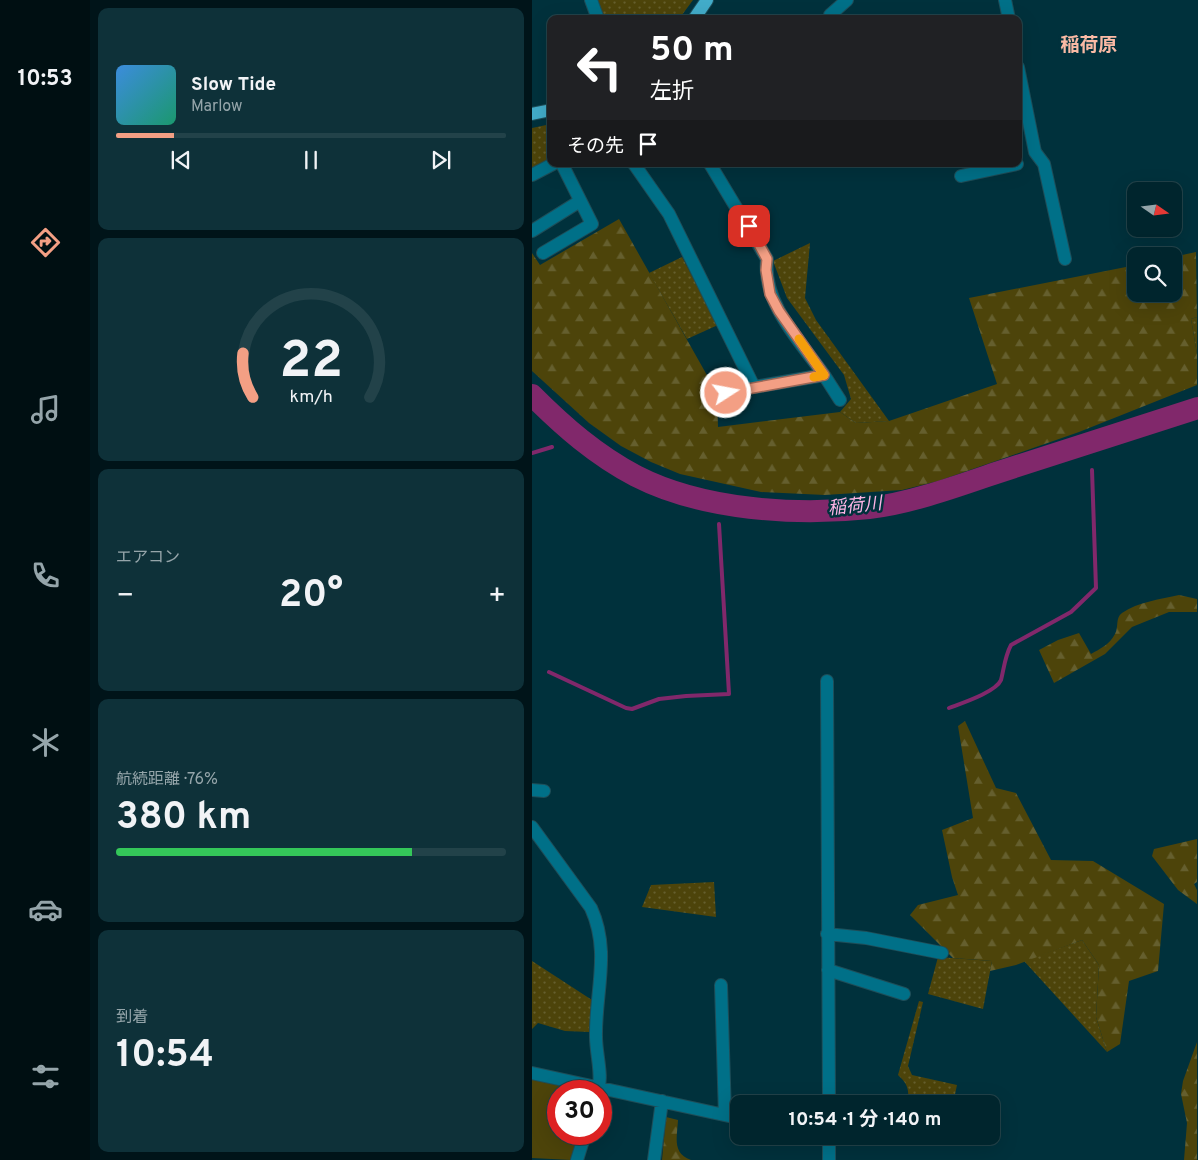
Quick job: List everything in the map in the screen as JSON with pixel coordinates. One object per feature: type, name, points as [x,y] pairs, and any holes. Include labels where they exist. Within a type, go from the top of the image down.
[{"type":"main road","points":[[697,15],[707,0]]},
{"type":"main road","points":[[532,114],[547,111]]},
{"type":"street","points":[[591,0],[593,15]]},
{"type":"street","points":[[830,15],[847,0]]},
{"type":"street","points":[[1005,0],[1008,15]]},
{"type":"street","points":[[1022,88],[1035,152],[1044,164],[1065,259]]},
{"type":"street","points":[[1022,163],[1040,159]]},
{"type":"street","points":[[532,174],[547,167]]},
{"type":"street","points":[[543,253],[592,224],[563,167]]},
{"type":"street","points":[[636,167],[669,214],[754,387]]},
{"type":"street","points":[[712,167],[767,259],[766,270],[770,294],[779,311],[840,400]]},
{"type":"street","points":[[962,176],[1003,167]]},
{"type":"street","points":[[532,231],[580,201]]},
{"type":"street","points":[[726,393],[824,375]]},
{"type":"street","points":[[827,681],[829,1095]]},
{"type":"street","points":[[532,827],[591,908],[596,918],[603,959],[596,1010],[599,1080]]},
{"type":"street","points":[[828,934],[866,938],[942,954]]},
{"type":"street","points":[[828,970],[904,994]]},
{"type":"street","points":[[721,985],[725,1115]]},
{"type":"street","points":[[532,1073],[561,1080]]},
{"type":"street","points":[[612,1091],[730,1116]]},
{"type":"street","points":[[654,1160],[662,1101]]},
{"type":"street","points":[[577,1160],[582,1145]]},
{"type":"street","points":[[828,1145],[829,1160]]},
{"type":"green space","points":[[598,0],[693,0],[682,15],[603,15]]},
{"type":"green space","points":[[547,125],[547,161],[532,168],[532,128]]},
{"type":"green space","points":[[619,219],[717,393],[718,427],[840,412],[856,423],[889,421],[997,384],[969,298],[1127,267],[1127,302],[1182,302],[1182,255],[1196,252],[1197,317],[1191,319],[1197,354],[1197,385],[1079,432],[938,481],[902,490],[825,495],[761,492],[680,474],[651,462],[621,446],[589,423],[532,371],[532,253],[540,265]]},
{"type":"green space","points":[[810,243],[805,298],[816,320],[889,421],[856,423],[840,412],[851,399],[844,375],[787,298],[773,261]]},
{"type":"green space","points":[[682,257],[718,325],[687,339],[649,273]]},
{"type":"green space","points":[[1197,317],[1197,354],[1191,319]]},
{"type":"green space","points":[[1179,595],[1197,599],[1197,612],[1169,612],[1132,627],[1105,654],[1054,683],[1039,650],[1058,640],[1079,633],[1091,654],[1113,638],[1122,613],[1142,604]]},
{"type":"green space","points":[[965,721],[996,788],[1016,793],[1051,860],[1093,861],[1164,904],[1158,971],[1129,981],[1120,1044],[1107,1052],[1096,1017],[1099,965],[1082,940],[1016,965],[990,971],[992,961],[953,958],[910,915],[918,905],[958,895],[952,877],[942,830],[973,818],[958,726]]},
{"type":"green space","points":[[1197,839],[1197,882],[1194,884],[1197,890],[1197,904],[1178,890],[1152,856],[1154,849]]},
{"type":"green space","points":[[714,882],[716,917],[642,907],[651,885]]},
{"type":"green space","points":[[1082,940],[1099,965],[1096,1017],[1107,1052],[1024,961]]},
{"type":"green space","points":[[938,957],[992,961],[983,1009],[928,994]]},
{"type":"green space","points":[[532,961],[592,1000],[589,1032],[565,1031],[538,1023],[532,1029]]},
{"type":"green space","points":[[919,1001],[923,1002],[908,1066],[912,1075],[957,1085],[955,1095],[908,1095],[904,1082],[898,1075]]},
{"type":"green space","points":[[1197,1042],[1197,1160],[1184,1160],[1187,1123],[1181,1094],[1183,1081]]},
{"type":"green space","points":[[532,1078],[547,1081],[547,1145],[576,1145],[571,1160],[532,1158]]},
{"type":"green space","points":[[666,1117],[678,1120],[678,1149],[685,1157],[691,1160],[662,1160]]},
{"type":"waterway","name":"稲荷川","points":[[532,395],[568,429],[594,450],[621,468],[662,487],[719,503],[750,508],[811,511],[869,508],[916,499],[1198,408]]},
{"type":"waterway","points":[[532,453],[552,447]]},
{"type":"waterway","points":[[949,708],[993,689],[1001,680],[1011,645],[1071,612],[1096,588],[1092,470]]},
{"type":"waterway","points":[[549,672],[626,708],[632,709],[659,699],[729,694],[719,524]]},
{"type":"slow traffic","points":[[799,339],[824,375],[814,377]]},
{"type":"district","name":"稲荷原","points":[[1089,46]]},
{"type":"route","points":[[726,393],[824,375],[779,311],[770,294],[766,270],[767,259],[749,226]]}]
